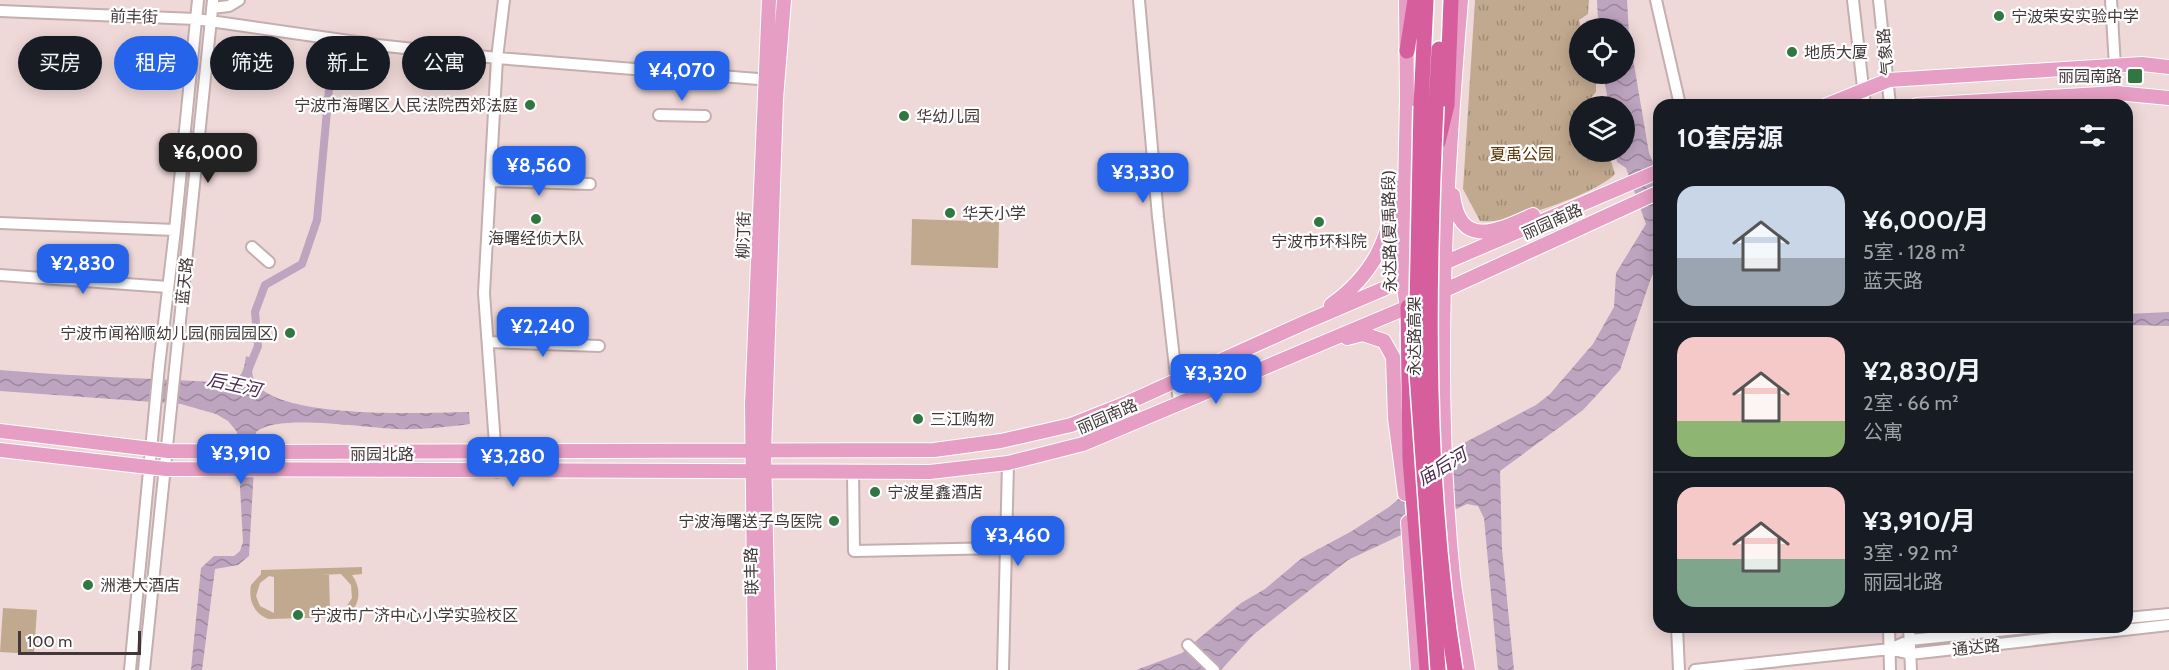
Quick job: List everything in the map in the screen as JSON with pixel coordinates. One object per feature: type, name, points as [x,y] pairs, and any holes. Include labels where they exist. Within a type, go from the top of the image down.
[{"type":"highway","points":[[1407,51],[1415,0]]},
{"type":"highway","name":"永达路高架","points":[[1426,0],[1428,104],[1416,358],[1436,670]]},
{"type":"highway","name":"永达路高架","points":[[1442,0],[1428,104],[1433,162],[1431,327],[1434,460],[1443,596],[1455,670]]},
{"type":"highway","points":[[1428,104],[1451,0]]},
{"type":"highway","points":[[1408,307],[1407,399],[1427,670]]},
{"type":"main road","name":"柳汀街","points":[[759,472],[771,80],[769,0]]},
{"type":"main road","name":"柳汀街","points":[[771,80],[784,0]]},
{"type":"main road","name":"永达路(夏禹路段)","points":[[1406,0],[1407,51],[1428,104],[1403,280],[1408,307],[1416,462],[1414,524]]},
{"type":"main road","points":[[1461,0],[1444,288],[1449,511],[1454,577],[1468,670]]},
{"type":"main road","points":[[1864,98],[1889,80],[2142,64],[2169,67]]},
{"type":"main road","points":[[2017,99],[2117,93],[2169,98]]},
{"type":"main road","points":[[1306,322],[1353,289],[1380,252],[1394,208],[1396,150],[1428,104]]},
{"type":"main road","points":[[1450,170],[1453,200],[1461,222],[1474,232],[1491,232],[1550,209],[1585,203]]},
{"type":"main road","name":"丽园南路","points":[[758,452],[934,450],[1001,441],[1071,425],[1653,173]]},
{"type":"main road","name":"丽园南路","points":[[759,472],[930,472],[1008,463],[1083,444],[1408,307],[1444,288],[1653,194]]},
{"type":"main road","points":[[1316,345],[1363,334],[1383,341],[1393,357],[1395,418],[1436,670]]},
{"type":"main road","name":"丽园北路","points":[[0,431],[168,451],[261,453],[758,452]]},
{"type":"main road","name":"丽园北路","points":[[0,450],[166,469],[759,472]]},
{"type":"main road","name":"联丰路","points":[[755,670],[759,472]]},
{"type":"main road","name":"联丰路","points":[[759,472],[769,670]]},
{"type":"main road","points":[[1414,524],[1418,670]]},
{"type":"street","name":"蓝天路","points":[[130,670],[159,366],[198,0]]},
{"type":"street","points":[[212,4],[229,6],[238,0]]},
{"type":"street","points":[[496,472],[484,293],[498,58],[504,0]]},
{"type":"street","points":[[1139,0],[1179,404]]},
{"type":"street","points":[[1656,0],[1679,99]]},
{"type":"street","name":"气象路","points":[[1853,0],[1864,98]]},
{"type":"street","name":"气象路","points":[[1879,0],[1890,99]]},
{"type":"street","points":[[2111,0],[2115,66]]},
{"type":"street","name":"蓝天路","points":[[144,670],[174,401],[212,4]]},
{"type":"street","name":"前丰街","points":[[0,11],[196,19],[377,45],[498,58],[771,80]]},
{"type":"street","points":[[659,116],[705,116]]},
{"type":"street","points":[[490,181],[590,184]]},
{"type":"street","points":[[0,223],[175,230]]},
{"type":"street","points":[[252,247],[269,262]]},
{"type":"street","points":[[0,275],[168,287]]},
{"type":"street","points":[[488,342],[599,346]]},
{"type":"street","points":[[1003,670],[1004,548],[1008,463]]},
{"type":"street","points":[[853,472],[854,551],[1004,548]]},
{"type":"street","points":[[2133,617],[2169,614]]},
{"type":"street","name":"通达路","points":[[2133,629],[2169,625]]},
{"type":"street","points":[[1677,633],[1679,670]]},
{"type":"street","points":[[1889,633],[1890,670]]},
{"type":"street","points":[[1909,633],[1911,670]]},
{"type":"street","name":"通达路","points":[[1695,670],[1890,649],[1910,640],[1978,633]]},
{"type":"street","name":"通达路","points":[[1890,649],[1910,654],[2098,633]]},
{"type":"street","points":[[1188,645],[1214,670]]},
{"type":"green space","name":"夏禹公园","points":[[1475,0],[1589,0],[1588,14],[1582,18],[1569,18],[1569,84],[1596,84],[1596,92],[1593,96],[1569,96],[1569,162],[1611,162],[1615,174],[1605,182],[1571,199],[1530,213],[1493,221],[1480,221],[1463,189]]},
{"type":"green space","points":[[912,219],[999,222],[998,268],[911,265]]},
{"type":"green space","points":[[362,567],[362,574],[352,575],[358,591],[357,603],[345,617],[269,619],[259,614],[250,596],[251,585],[261,574],[261,570]],"holes":[[[341,574],[351,585],[352,598],[344,610],[330,611],[329,575],[321,575]],[[269,576],[274,577],[274,613],[260,606],[256,596],[260,583]]]},
{"type":"green space","points":[[3,608],[37,610],[34,654],[0,652]]},
{"type":"water","points":[[1597,0],[1627,0],[1628,18],[1598,18]]},
{"type":"water","name":"庙后河","points":[[1635,70],[1649,153],[1653,162],[1653,274],[1620,370],[1583,410],[1500,471],[1502,549],[1514,670],[1498,670],[1484,518],[1478,506],[1467,504],[1348,560],[1253,635],[1221,670],[1136,670],[1182,653],[1241,603],[1265,589],[1302,558],[1352,531],[1389,507],[1466,442],[1536,405],[1550,394],[1593,344],[1614,307],[1616,273],[1646,224],[1626,168],[1617,162],[1635,162],[1635,96],[1607,95],[1605,84],[1635,84]]},
{"type":"water","points":[[2169,312],[2169,326],[2133,325],[2133,314]]},
{"type":"water","name":"后王河","points":[[246,356],[255,360],[255,381],[272,396],[302,405],[339,410],[380,413],[469,412],[470,424],[406,429],[302,422],[267,426],[256,432],[249,556],[238,565],[215,569],[202,670],[191,670],[201,568],[214,556],[234,556],[240,551],[243,542],[237,432],[228,421],[216,414],[181,404],[0,391],[0,370],[227,383],[239,377]]},
{"type":"waterway","points":[[249,368],[258,346],[255,312],[265,285],[302,264],[317,220],[329,90]]},
{"type":"place","name":"宁波荣安实验中学","points":[[1999,16]]},
{"type":"place","name":"地质大厦","points":[[1792,52]]},
{"type":"place","name":"丽园南路","points":[[2135,76]]},
{"type":"place","name":"宁波市海曙区人民法院西郊法庭","points":[[530,105]]},
{"type":"place","name":"华幼儿园","points":[[904,116]]},
{"type":"place","name":"华天小学","points":[[950,213]]},
{"type":"place","name":"海曙经侦大队","points":[[536,219]]},
{"type":"place","name":"宁波市环科院","points":[[1319,222]]},
{"type":"place","name":"宁波市闻裕顺幼儿园(丽园园区)","points":[[290,333]]},
{"type":"place","name":"三江购物","points":[[918,419]]},
{"type":"place","name":"宁波星鑫酒店","points":[[875,492]]},
{"type":"place","name":"宁波海曙送子鸟医院","points":[[834,521]]},
{"type":"place","name":"洲港大酒店","points":[[88,585]]},
{"type":"place","name":"宁波市广济中心小学实验校区","points":[[298,615]]}]
